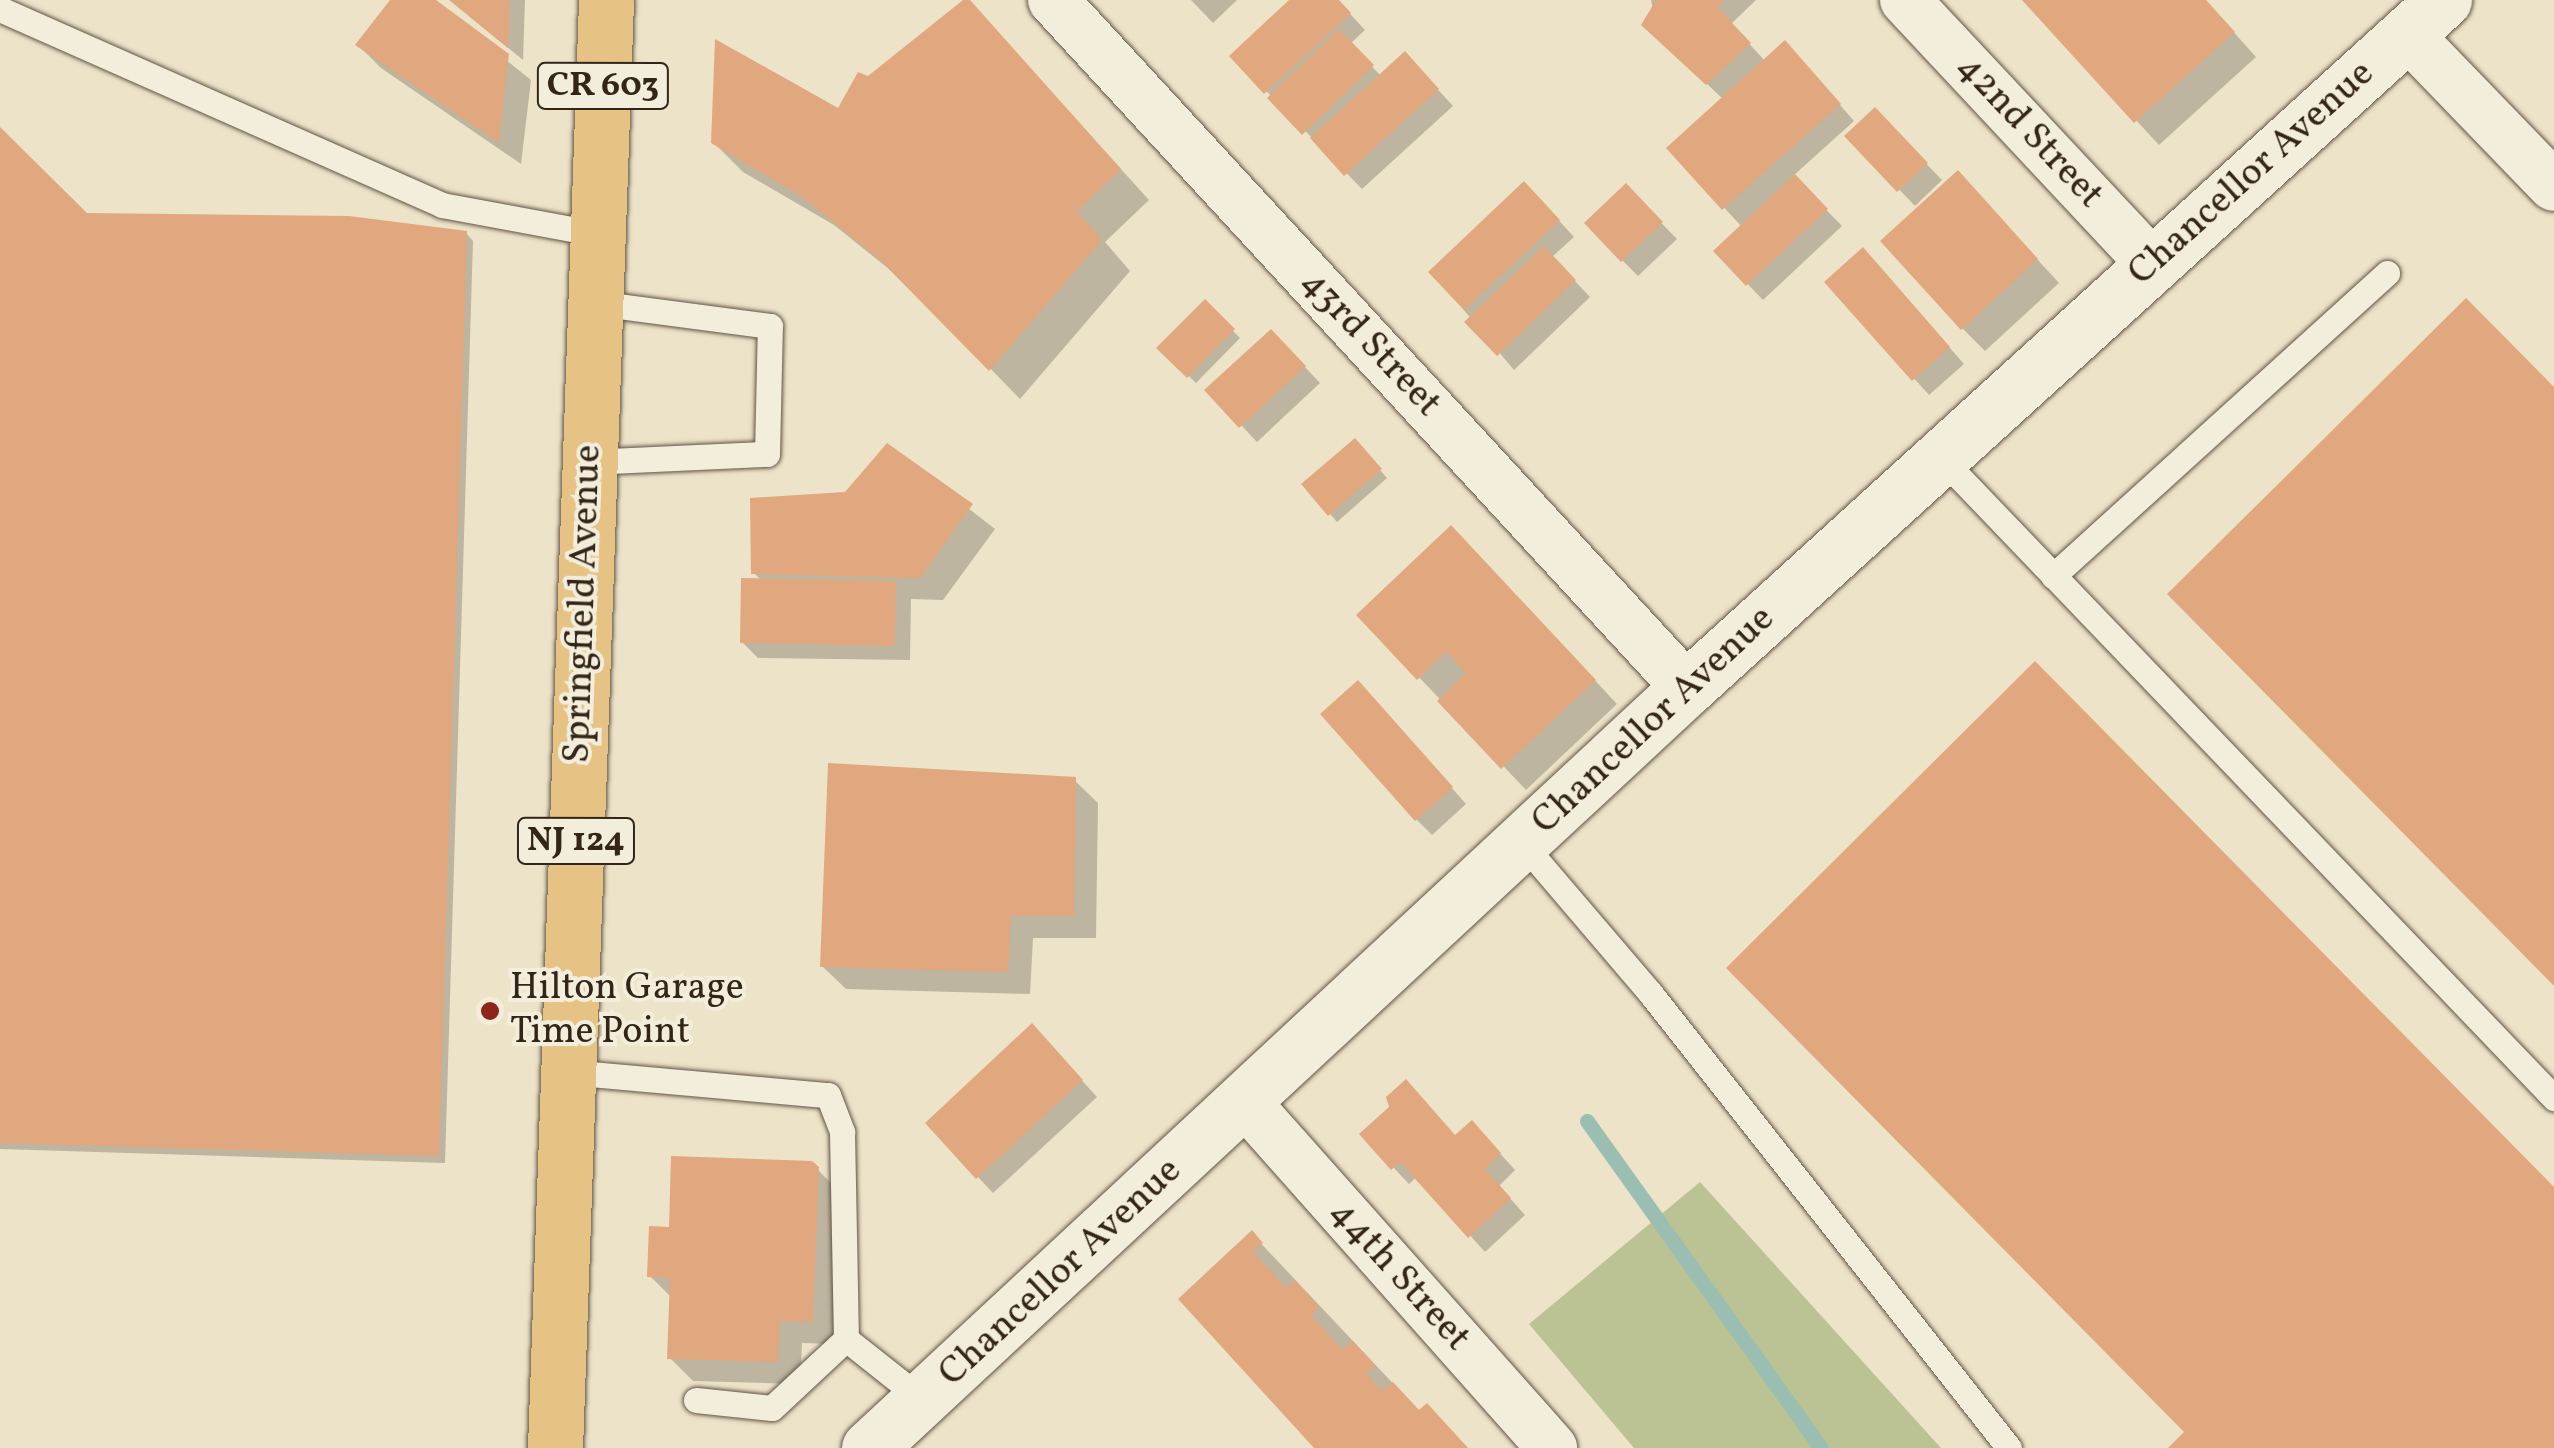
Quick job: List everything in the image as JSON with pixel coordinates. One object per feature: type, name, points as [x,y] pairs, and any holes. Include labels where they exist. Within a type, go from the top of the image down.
[{"type":"main road","name":"Springfield Avenue","points":[[555,1448],[606,0]]},
{"type":"main road","name":"Chancellor Avenue","points":[[870,1448],[1246,1103],[1688,688],[2426,17]]},
{"type":"street","name":"43rd Street","points":[[1053,0],[1688,688]]},
{"type":"street","name":"42nd Street","points":[[1905,0],[2152,264]]},
{"type":"street","points":[[2426,17],[2554,186]]},
{"type":"street","name":"44th Street","points":[[1246,1103],[1552,1448]]},
{"type":"lane","points":[[0,10],[442,206],[598,234]]},
{"type":"lane","points":[[2052,576],[2387,274]]},
{"type":"lane","points":[[589,462],[767,454],[770,326],[596,303]]},
{"type":"lane","points":[[1940,458],[2554,1098]]},
{"type":"lane","points":[[1523,844],[1652,994],[2009,1448]]},
{"type":"lane","points":[[568,1072],[828,1095],[842,1132],[846,1339],[772,1408],[696,1400]]},
{"type":"lane","points":[[846,1339],[923,1400]]},
{"type":"green space","points":[[1700,1182],[1941,1448],[1634,1448],[1529,1324]]},
{"type":"building","points":[[390,0],[436,0],[509,54],[499,143],[355,45]]},
{"type":"building","points":[[449,0],[510,0],[508,48]]},
{"type":"building","points":[[963,0],[970,0],[1121,169],[1077,211],[1102,240],[989,371],[880,260],[801,196],[711,143],[715,39],[838,108],[858,72],[868,76]]},
{"type":"building","points":[[1289,0],[1339,0],[1351,13],[1264,94],[1229,56]]},
{"type":"building","points":[[1656,0],[1724,0],[1717,7],[1751,43],[1706,85],[1641,25]]},
{"type":"building","points":[[2022,0],[2206,0],[2235,32],[2134,123]]},
{"type":"building","points":[[1339,29],[1374,65],[1302,135],[1267,98]]},
{"type":"building","points":[[1785,40],[1841,104],[1722,210],[1666,148]]},
{"type":"building","points":[[1405,51],[1439,89],[1344,176],[1310,138]]},
{"type":"building","points":[[1875,107],[1928,163],[1897,192],[1844,136]]},
{"type":"building","points":[[0,127],[87,213],[349,216],[467,231],[439,1156],[0,1143]]},
{"type":"building","points":[[1958,170],[2038,259],[1961,330],[1880,241]]},
{"type":"building","points":[[1795,174],[1828,209],[1746,286],[1713,251]]},
{"type":"building","points":[[1524,181],[1560,220],[1464,310],[1428,272]]},
{"type":"building","points":[[1626,183],[1663,222],[1621,262],[1584,223]]},
{"type":"building","points":[[1544,246],[1576,280],[1497,356],[1464,322]]},
{"type":"building","points":[[1863,247],[1950,347],[1912,381],[1824,282]]},
{"type":"building","points":[[2466,298],[2554,387],[2554,986],[2167,594]]},
{"type":"building","points":[[1205,299],[1235,329],[1187,378],[1156,348]]},
{"type":"building","points":[[1271,329],[1306,366],[1239,428],[1204,390]]},
{"type":"building","points":[[1355,438],[1382,469],[1328,516],[1301,484]]},
{"type":"building","points":[[887,443],[973,504],[920,578],[751,574],[750,498],[845,492]]},
{"type":"building","points":[[1451,525],[1596,680],[1501,769],[1437,701],[1466,673],[1446,652],[1417,680],[1356,615]]},
{"type":"building","points":[[741,578],[896,581],[895,646],[740,643]]},
{"type":"building","points":[[2035,661],[2554,1187],[2554,1448],[2168,1448],[2184,1432],[1726,968]]},
{"type":"building","points":[[1358,680],[1453,787],[1415,821],[1320,714]]},
{"type":"building","points":[[828,763],[1076,777],[1074,916],[1011,916],[1008,972],[820,967]]},
{"type":"building","points":[[1032,1023],[1083,1080],[976,1179],[925,1123]]},
{"type":"building","points":[[1406,1079],[1455,1135],[1472,1120],[1501,1153],[1485,1169],[1511,1198],[1468,1238],[1400,1162],[1391,1170],[1359,1134],[1389,1107],[1386,1097]]},
{"type":"building","points":[[671,1156],[812,1161],[819,1167],[813,1322],[780,1321],[778,1362],[667,1359],[670,1278],[647,1277],[649,1226],[669,1227]]},
{"type":"building","points":[[1252,1230],[1263,1243],[1253,1252],[1286,1288],[1295,1280],[1319,1307],[1311,1315],[1342,1350],[1353,1341],[1375,1365],[1366,1373],[1382,1391],[1393,1382],[1419,1410],[1427,1403],[1468,1448],[1314,1448],[1178,1299]]},
{"type":"waterway","points":[[1587,1121],[1821,1448]]},
{"type":"place","name":"Hilton Garage Time Point","points":[[490,1011]]}]
